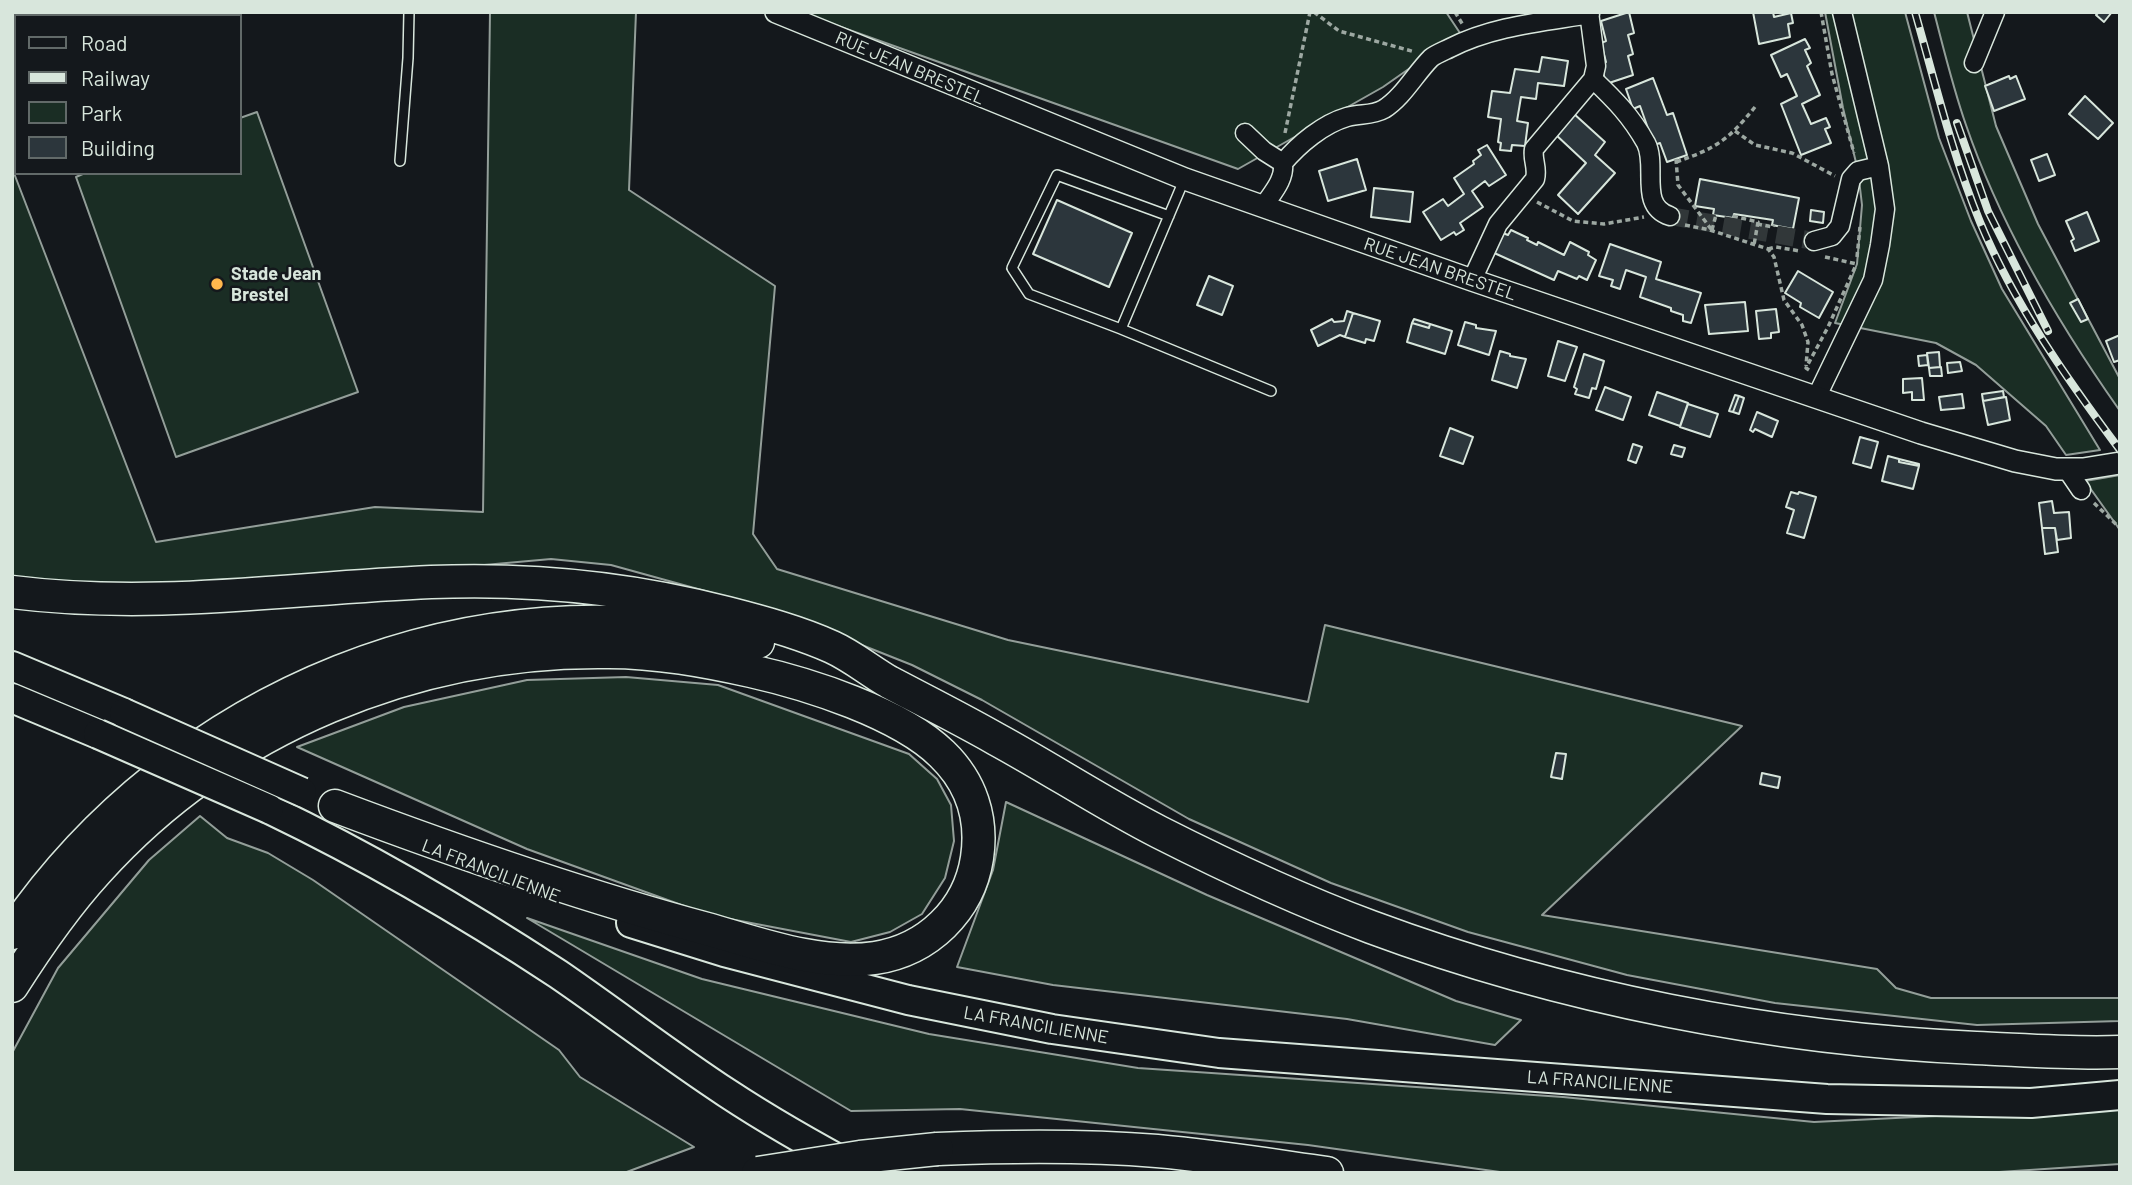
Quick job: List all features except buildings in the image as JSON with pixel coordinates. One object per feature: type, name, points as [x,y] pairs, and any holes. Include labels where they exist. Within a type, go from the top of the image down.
[{"type":"highway","points":[[12,592],[90,600],[163,600],[476,581],[579,586],[679,601],[774,626],[836,649],[873,673],[996,738],[1154,830],[1301,899],[1438,951],[1512,973],[1689,1016],[1836,1037],[1931,1046],[2078,1054],[2120,1052]]},
{"type":"highway","points":[[12,933],[43,890],[78,849],[124,803],[191,750],[239,720],[307,684],[414,647],[453,637],[526,626],[563,623],[641,624],[740,638],[797,652],[850,673],[873,673]]},
{"type":"highway","points":[[12,986],[46,935],[99,869],[171,801],[212,771],[283,728],[347,698],[411,678],[507,658],[590,652],[659,655],[760,673],[809,686],[850,701],[915,733],[949,760],[968,787],[975,805],[978,853],[970,885],[962,901],[951,918],[939,929],[919,943],[898,952],[851,960],[780,949],[664,917],[427,841],[335,806]]},
{"type":"highway","name":"LA FRANCILIENNE","points":[[12,666],[439,852],[552,895],[723,952],[908,1000],[979,1015],[1127,1041],[1219,1053],[1828,1099],[2031,1103],[2120,1095]]},
{"type":"highway","points":[[12,698],[269,808],[330,838],[472,919],[559,975],[772,1121],[864,1173]]},
{"type":"highway","points":[[2012,1049],[2039,1037],[2120,1033]]},
{"type":"highway","points":[[652,1041],[773,1134],[833,1173]]},
{"type":"highway","points":[[758,1173],[860,1157],[937,1149],[1045,1146],[1132,1149],[1327,1173]]},
{"type":"street","name":"RUE JEAN BRESTEL","points":[[776,12],[1185,179],[1472,280],[1983,452],[2015,461],[2074,468],[2120,463]]},
{"type":"street","points":[[1817,396],[1872,281],[1881,245],[1885,209],[1879,166],[1842,12]]},
{"type":"street","points":[[1974,63],[1996,12]]},
{"type":"street","points":[[1263,207],[1284,173],[1287,159],[1297,146],[1348,117],[1370,114],[1385,108],[1417,77],[1432,57],[1485,33],[1589,13],[1596,66],[1593,79],[1534,149],[1532,157],[1538,170],[1535,179],[1498,224],[1472,280]]},
{"type":"street","points":[[1593,79],[1625,108],[1647,146],[1652,174],[1652,202],[1664,214],[1677,220]]},
{"type":"street","points":[[1245,133],[1264,151],[1287,159]]},
{"type":"street","points":[[1814,242],[1832,236],[1840,226],[1851,179],[1858,171],[1879,166]]},
{"type":"street","points":[[2074,468],[2081,490]]},
{"type":"lane","points":[[400,161],[409,12]]},
{"type":"lane","points":[[1169,216],[1057,175],[1012,268],[1030,294],[1271,391]]},
{"type":"lane","points":[[1121,330],[1185,179]]},
{"type":"path","points":[[1287,159],[1285,132],[1312,12],[1339,31],[1432,57]]},
{"type":"path","points":[[1712,230],[1678,185],[1676,161],[1709,150],[1735,131],[1755,107]]},
{"type":"path","points":[[1735,131],[1755,145],[1792,153],[1835,176],[1851,179]]},
{"type":"path","points":[[1523,195],[1573,221],[1604,224],[1645,217]]},
{"type":"path","points":[[1712,230],[1716,215]]},
{"type":"path","points":[[1733,216],[1758,224],[1774,225]]},
{"type":"path","points":[[1677,220],[1768,249],[1774,257],[1784,300],[1802,325],[1808,342],[1806,368]]},
{"type":"path","points":[[1754,245],[1758,224]]},
{"type":"path","points":[[2081,490],[2120,528]]},
{"type":"green space","points":[[490,12],[636,12],[629,190],[775,286],[753,534],[777,569],[1008,640],[1308,702],[1325,625],[1742,726],[1542,915],[1877,969],[1896,988],[1931,998],[2120,998],[2120,1021],[1977,1025],[1775,1003],[1627,975],[1468,932],[1331,883],[1189,819],[982,700],[912,665],[839,636],[716,594],[611,565],[551,559],[137,586],[12,579],[12,168],[156,542],[375,507],[483,512]]},
{"type":"green space","points":[[799,12],[1446,12],[1460,33],[1383,87],[1238,169]]},
{"type":"green space","points":[[1825,12],[1905,12],[1939,138],[1971,221],[2002,289],[2100,450],[2066,455],[2046,426],[1976,365],[1936,343],[1835,323],[1857,264],[1862,205],[1858,171]]},
{"type":"green space","points":[[1934,12],[1967,12],[1996,126],[2038,224],[2120,379],[2120,411],[2053,309],[1996,200],[1961,111]]},
{"type":"green space","name":"Stade Jean Brestel","points":[[257,112],[358,392],[176,457],[76,177],[242,175],[242,117]]},
{"type":"green space","points":[[2120,475],[2120,530],[2085,481]]},
{"type":"green space","points":[[626,677],[718,685],[909,754],[937,779],[951,805],[954,841],[945,878],[922,914],[890,932],[851,942],[709,915],[527,849],[297,747],[404,707],[527,680]]},
{"type":"green space","points":[[1006,802],[1207,895],[1456,1001],[1521,1020],[1495,1045],[1347,1019],[1053,985],[957,967],[993,870]]},
{"type":"green space","points":[[200,816],[227,838],[268,853],[313,880],[559,1050],[580,1077],[694,1147],[624,1173],[12,1173],[12,1053],[58,968],[149,860]]},
{"type":"green space","points":[[527,918],[702,979],[929,1034],[1138,1068],[1563,1097],[1814,1122],[2120,1107],[2120,1164],[1984,1173],[1507,1173],[1308,1145],[960,1109],[851,1111]]},
{"type":"tunnel","points":[[1670,216],[1814,241]]},
{"type":"railway","points":[[1915,12],[1961,170],[1994,252],[2043,340],[2120,450]]},
{"type":"railway","points":[[1957,123],[1988,211],[2048,331]]},
{"type":"place","name":"Stade Jean Brestel","points":[[217,284]]}]
